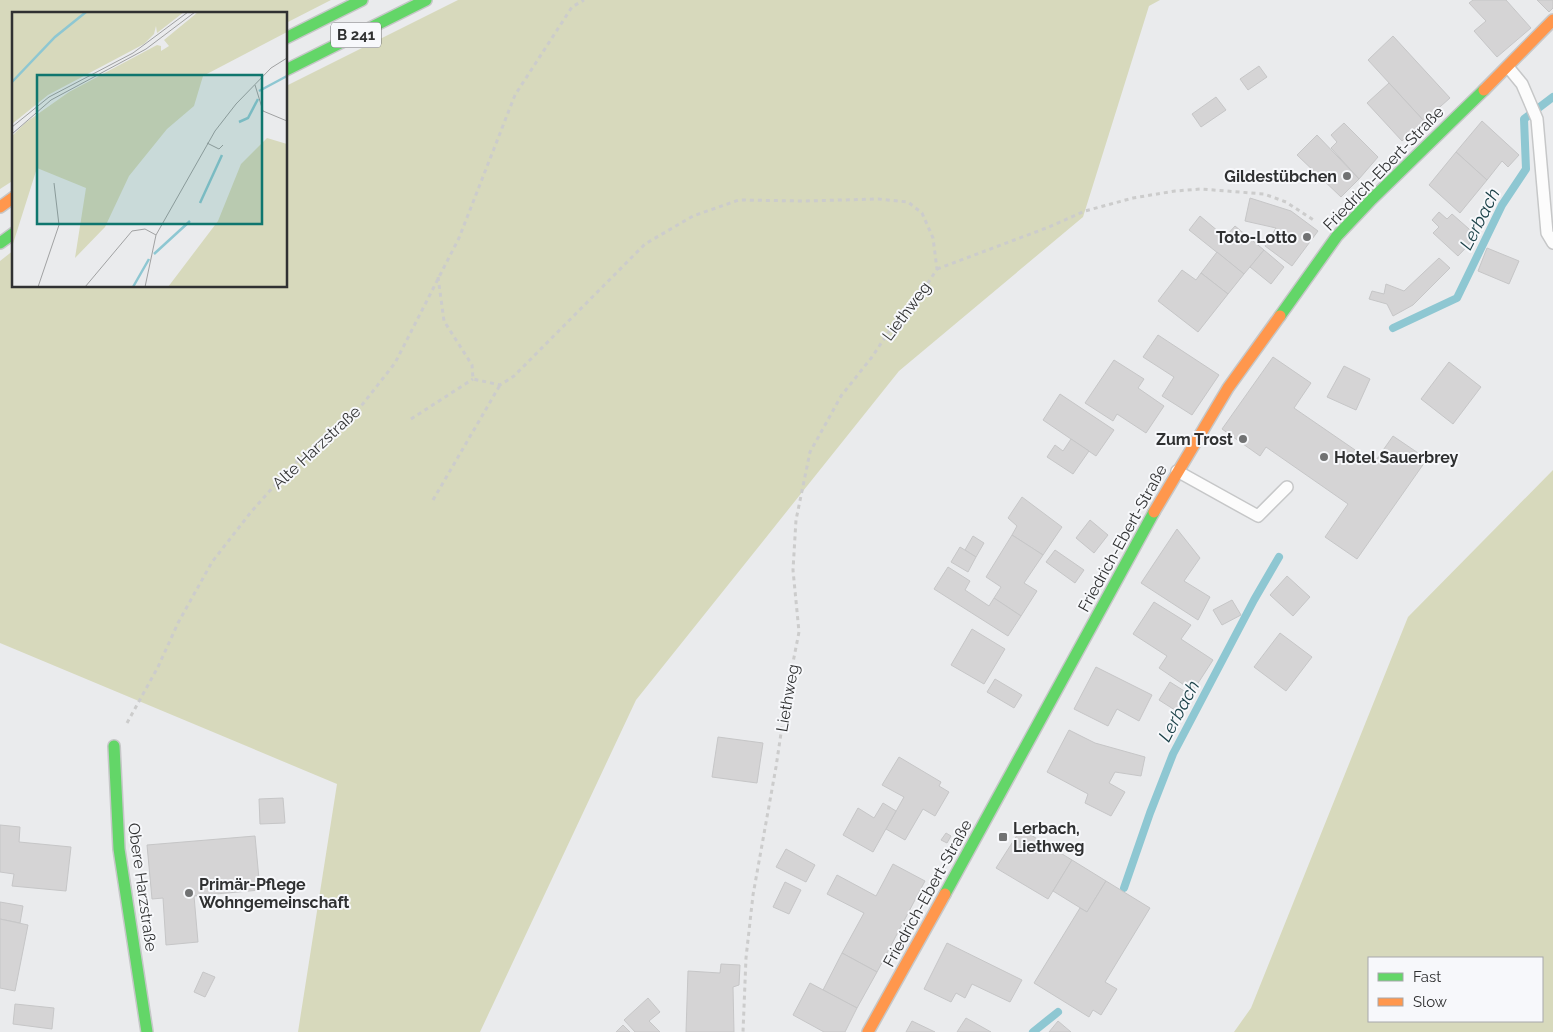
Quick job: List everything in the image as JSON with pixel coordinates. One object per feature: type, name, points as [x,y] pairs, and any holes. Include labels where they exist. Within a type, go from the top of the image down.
[{"type":"street","name":"B 241","points":[[288,37],[362,0]]},
{"type":"street","name":"B 241","points":[[288,69],[426,0]]},
{"type":"street","name":"Friedrich-Ebert-Straße","points":[[868,1032],[982,829],[1177,471],[1228,388],[1337,236],[1553,20]]},
{"type":"street","points":[[0,207],[12,198]]},
{"type":"street","points":[[0,243],[12,234]]},
{"type":"street","name":"Obere Harzstraße","points":[[114,746],[119,850],[148,1032]]},
{"type":"lane","points":[[1508,67],[1522,84],[1537,119],[1547,233],[1553,243]]},
{"type":"lane","points":[[1177,471],[1258,516],[1287,487]]},
{"type":"path","name":"Alte Harzstraße","points":[[114,746],[158,667],[178,623],[212,562],[251,512],[289,469],[314,446],[351,419],[395,362],[460,238],[515,95],[572,7],[584,0]]},
{"type":"path","points":[[937,269],[1049,227],[1085,210],[1133,198],[1175,191],[1200,189],[1264,194],[1286,202],[1337,236]]},
{"type":"path","name":"Liethweg","points":[[500,385],[514,376],[645,244],[693,216],[739,200],[878,199],[908,202],[922,213],[933,238],[937,269],[841,396],[810,452],[796,520],[793,570],[799,632],[753,895],[746,958],[743,1032]]},
{"type":"path","points":[[438,277],[444,321],[472,365],[473,380]]},
{"type":"path","points":[[411,419],[473,380],[500,385],[433,500]]},
{"type":"green space","points":[[0,0],[331,0],[288,22],[288,12],[12,12],[12,181],[0,189]]},
{"type":"green space","points":[[458,0],[1160,0],[1149,6],[1083,217],[899,371],[636,700],[480,1032],[298,1032],[337,784],[0,643],[0,261],[12,252],[12,288],[288,288],[288,85]]},
{"type":"green space","points":[[1553,470],[1553,1032],[1234,1032],[1251,1008],[1408,617]]},
{"type":"building","points":[[1473,0],[1506,0],[1531,28],[1497,57],[1474,31],[1486,21],[1469,3]]},
{"type":"building","points":[[1537,0],[1553,0],[1553,8],[1549,12]]},
{"type":"building","points":[[1393,36],[1450,98],[1424,121],[1368,60]]},
{"type":"building","points":[[1259,66],[1267,77],[1248,90],[1240,79]]},
{"type":"building","points":[[1389,83],[1424,121],[1402,141],[1367,103]]},
{"type":"building","points":[[1216,97],[1226,110],[1201,127],[1192,114]]},
{"type":"building","points":[[1482,121],[1519,155],[1508,167],[1502,161],[1487,180],[1456,152]]},
{"type":"building","points":[[1344,123],[1378,157],[1359,179],[1331,148],[1337,142],[1331,135]]},
{"type":"building","points":[[1317,135],[1359,179],[1341,197],[1297,155]]},
{"type":"building","points":[[1456,152],[1487,180],[1460,213],[1429,185]]},
{"type":"building","points":[[1250,198],[1291,211],[1318,231],[1292,266],[1265,246],[1276,228],[1245,221]]},
{"type":"building","points":[[1439,212],[1447,219],[1452,214],[1477,236],[1458,256],[1433,233],[1439,227],[1432,220]]},
{"type":"building","points":[[1200,216],[1225,237],[1235,226],[1264,250],[1244,274],[1189,230]]},
{"type":"building","points":[[1487,248],[1519,261],[1509,284],[1478,271]]},
{"type":"building","points":[[1264,250],[1284,267],[1271,284],[1250,267]]},
{"type":"building","points":[[1217,252],[1244,274],[1228,294],[1201,273]]},
{"type":"building","points":[[1439,258],[1450,268],[1413,305],[1393,316],[1387,304],[1369,299],[1372,291],[1384,294],[1386,284],[1404,291]]},
{"type":"building","points":[[1182,270],[1196,280],[1201,273],[1228,294],[1198,332],[1158,301]]},
{"type":"building","points":[[1158,335],[1219,375],[1192,415],[1162,396],[1174,377],[1143,357]]},
{"type":"building","name":"Hotel Sauerbrey","points":[[1273,357],[1311,383],[1294,408],[1374,463],[1393,436],[1427,459],[1357,559],[1325,537],[1348,504],[1266,447],[1260,456],[1222,429]]},
{"type":"building","points":[[1114,360],[1144,379],[1138,388],[1164,406],[1146,433],[1117,414],[1113,421],[1085,403]]},
{"type":"building","points":[[1449,362],[1481,387],[1453,424],[1421,399]]},
{"type":"building","points":[[1344,366],[1370,379],[1356,410],[1327,397]]},
{"type":"building","points":[[1060,394],[1114,430],[1096,456],[1043,420]]},
{"type":"building","points":[[1071,439],[1089,451],[1073,474],[1047,457],[1055,445],[1063,451]]},
{"type":"building","points":[[1022,497],[1062,527],[1043,555],[1012,535],[1017,526],[1008,518]]},
{"type":"building","points":[[1090,520],[1108,535],[1094,553],[1076,538]]},
{"type":"building","points":[[1177,529],[1200,558],[1184,581],[1210,597],[1198,620],[1141,583]]},
{"type":"building","points":[[1012,535],[1043,555],[1024,583],[1037,591],[1021,616],[994,598],[1001,587],[986,577]]},
{"type":"building","points":[[973,536],[984,543],[976,557],[965,550]]},
{"type":"building","points":[[960,547],[976,557],[968,572],[951,562]]},
{"type":"building","points":[[1055,550],[1084,570],[1075,583],[1046,562]]},
{"type":"building","points":[[948,567],[970,581],[965,590],[989,606],[994,598],[1021,616],[1008,636],[934,589]]},
{"type":"building","points":[[1287,576],[1310,597],[1293,616],[1270,595]]},
{"type":"building","points":[[1232,600],[1241,615],[1222,625],[1213,610]]},
{"type":"building","points":[[1154,602],[1191,625],[1181,639],[1213,660],[1193,691],[1159,668],[1167,656],[1133,634]]},
{"type":"building","points":[[972,629],[1005,649],[984,684],[951,665]]},
{"type":"building","points":[[1280,633],[1312,657],[1286,691],[1254,667]]},
{"type":"building","points":[[1096,667],[1152,695],[1139,721],[1117,709],[1108,726],[1074,709]]},
{"type":"building","points":[[995,679],[1022,695],[1014,708],[987,692]]},
{"type":"building","points":[[1170,682],[1189,694],[1178,712],[1159,700]]},
{"type":"building","points":[[1069,730],[1095,743],[1145,757],[1141,776],[1115,772],[1109,783],[1125,792],[1111,816],[1085,803],[1088,794],[1047,772]]},
{"type":"building","points":[[718,737],[763,743],[757,783],[712,777]]},
{"type":"building","points":[[899,757],[941,782],[939,786],[949,792],[935,816],[923,809],[905,840],[886,829],[904,797],[882,785]]},
{"type":"building","points":[[283,798],[285,823],[260,824],[259,799]]},
{"type":"building","points":[[883,803],[896,811],[873,852],[843,835],[858,808],[874,818]]},
{"type":"building","points":[[0,825],[20,827],[19,842],[71,847],[66,891],[12,886],[14,874],[0,872]]},
{"type":"building","points":[[1021,829],[1072,860],[1048,899],[996,868]]},
{"type":"building","points":[[946,833],[951,836],[947,843],[941,840]]},
{"type":"building","name":"Primär-Pflege Wohngemeinschaft","points":[[255,836],[260,890],[194,896],[198,942],[166,945],[163,898],[152,899],[147,845]]},
{"type":"building","points":[[786,849],[815,865],[806,882],[776,867]]},
{"type":"building","points":[[1072,860],[1106,881],[1087,912],[1053,891]]},
{"type":"building","points":[[893,864],[925,881],[877,972],[842,953],[864,913],[827,894],[837,875],[876,896]]},
{"type":"building","points":[[1106,881],[1150,908],[1105,982],[1117,989],[1101,1015],[1093,1010],[1089,1017],[1034,983],[1080,908],[1087,912]]},
{"type":"building","points":[[785,882],[801,890],[789,914],[773,907]]},
{"type":"building","points":[[0,902],[23,906],[20,923],[0,919]]},
{"type":"building","points":[[0,919],[28,925],[15,991],[0,988]]},
{"type":"building","points":[[947,943],[1022,980],[1010,1002],[972,984],[965,998],[956,993],[951,1002],[924,989]]},
{"type":"building","points":[[842,953],[877,972],[857,1008],[823,990]]},
{"type":"building","points":[[721,964],[740,965],[739,985],[733,987],[734,1032],[686,1032],[688,971],[720,973]]},
{"type":"building","points":[[203,972],[215,977],[205,997],[194,992]]},
{"type":"building","points":[[810,983],[857,1008],[845,1032],[824,1032],[793,1015]]},
{"type":"building","points":[[648,998],[660,1012],[649,1021],[660,1032],[635,1032],[624,1020]]},
{"type":"building","points":[[15,1004],[54,1008],[52,1029],[13,1024]]},
{"type":"building","points":[[966,1018],[991,1032],[957,1032]]},
{"type":"building","points":[[912,1021],[935,1032],[906,1032]]},
{"type":"building","points":[[1058,1021],[1071,1032],[1049,1032]]},
{"type":"building","points":[[623,1025],[630,1032],[616,1032]]},
{"type":"waterway","name":"Lerbach","points":[[1393,328],[1457,298],[1502,205],[1526,169],[1524,119],[1553,97]]},
{"type":"waterway","name":"Lerbach","points":[[1124,888],[1173,754],[1254,600],[1279,557]]},
{"type":"waterway","name":"Lerbach","points":[[1033,1032],[1058,1012]]},
{"type":"traffic: fast","points":[[288,37],[362,0]]},
{"type":"traffic: fast","points":[[288,69],[426,0]]},
{"type":"traffic: fast","points":[[1280,316],[1337,236],[1372,199],[1484,90]]},
{"type":"traffic: fast","points":[[0,243],[12,234]]},
{"type":"traffic: fast","points":[[945,894],[1154,512]]},
{"type":"traffic: fast","points":[[114,746],[119,849],[147,1032]]},
{"type":"traffic: slow","points":[[1484,90],[1553,20]]},
{"type":"traffic: slow","points":[[0,207],[12,198]]},
{"type":"traffic: slow","points":[[1154,512],[1228,388],[1280,316]]},
{"type":"traffic: slow","points":[[868,1032],[945,894]]},
{"type":"place","name":"Gildestübchen","points":[[1347,176]]},
{"type":"place","name":"Toto-Lotto","points":[[1307,237]]},
{"type":"place","name":"Zum Trost","points":[[1243,439]]},
{"type":"place","name":"Hotel Sauerbrey","points":[[1324,457]]},
{"type":"place","name":"Lerbach, Liethweg","points":[[1003,837]]},
{"type":"place","name":"Primär-Pflege Wohngemeinschaft","points":[[189,893]]}]
